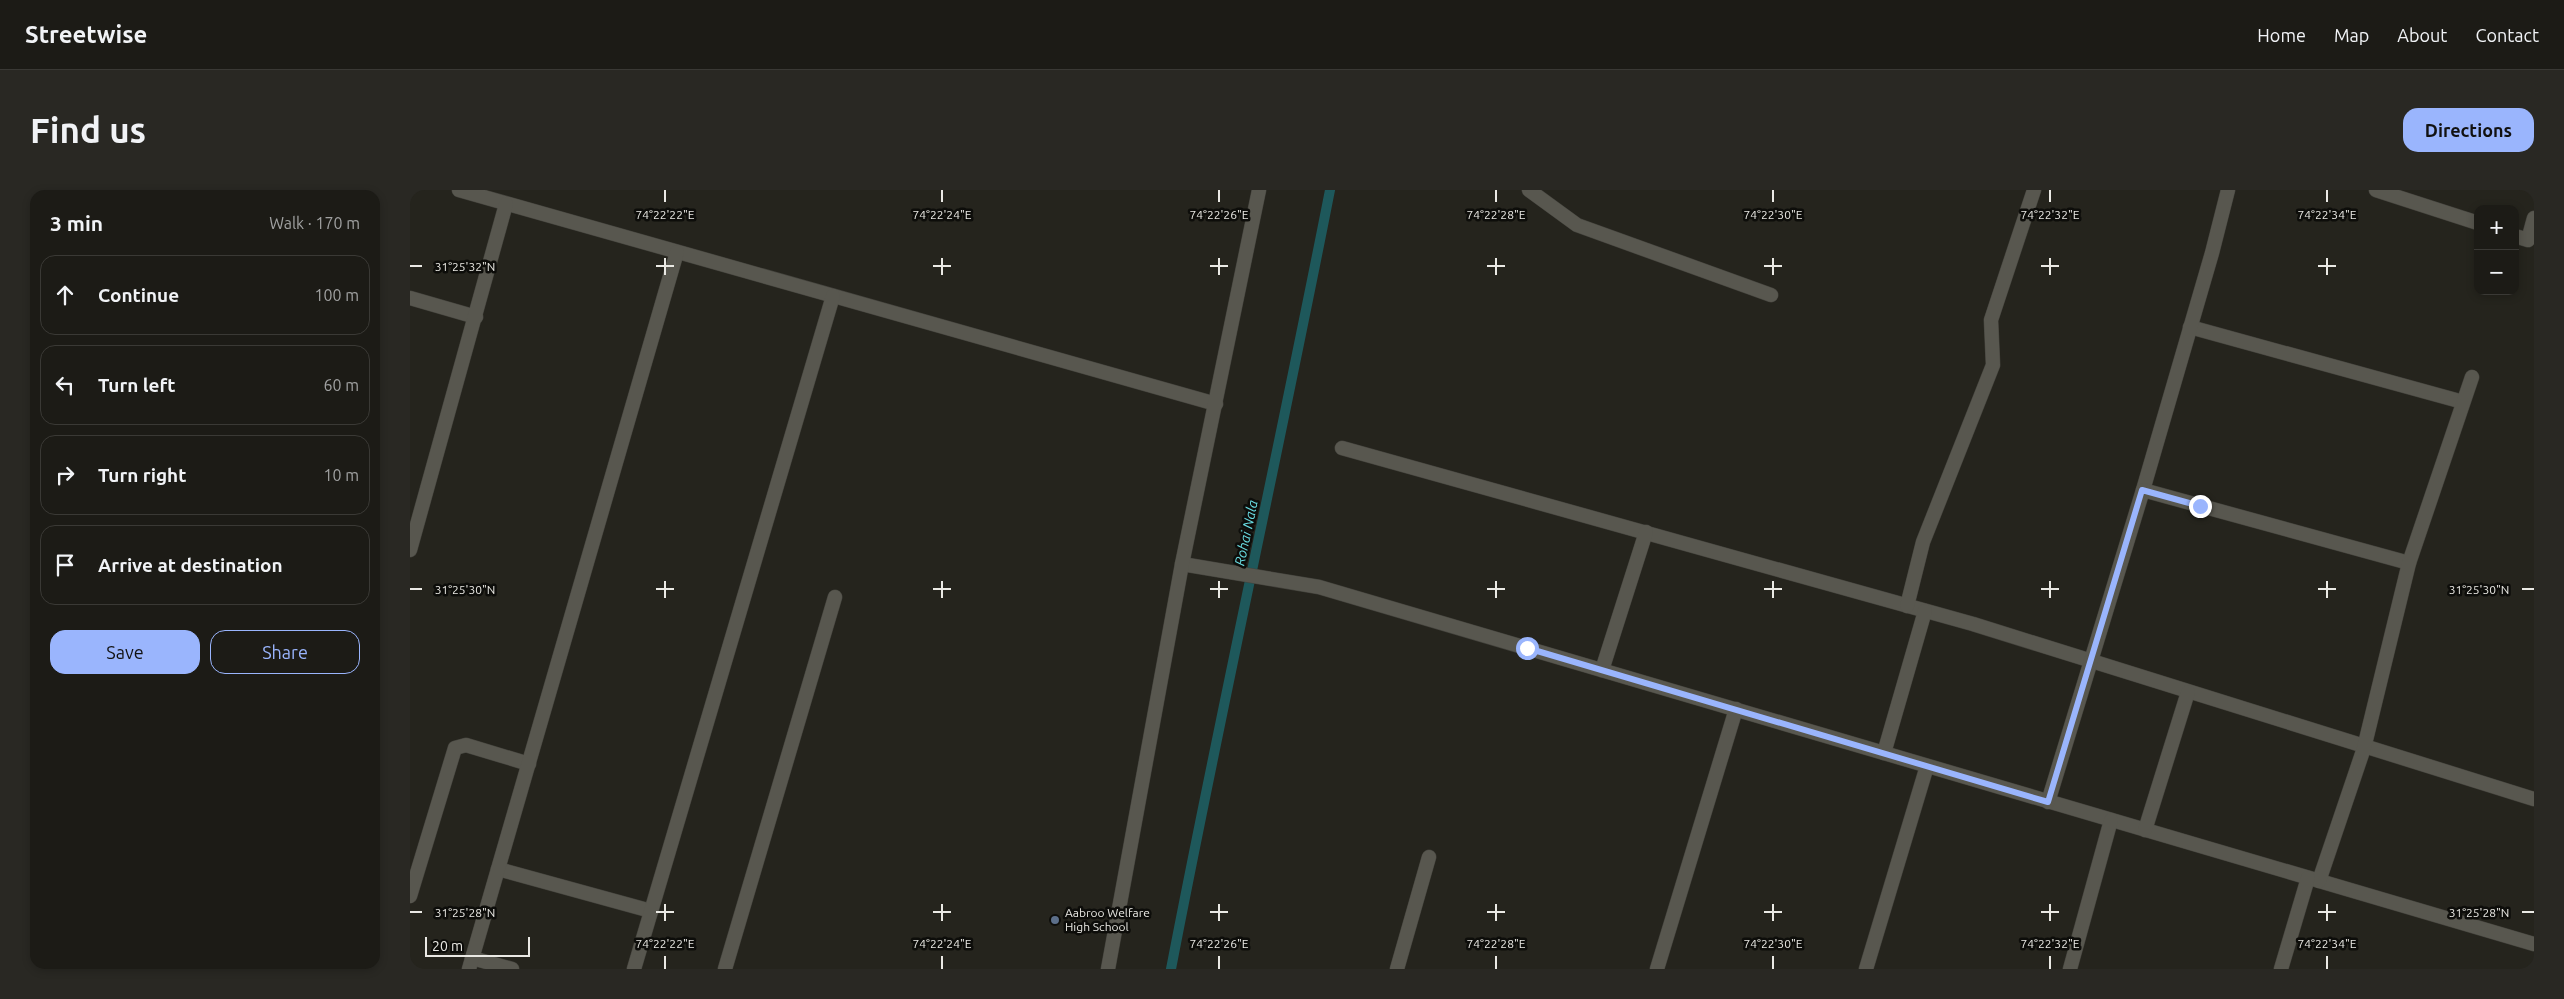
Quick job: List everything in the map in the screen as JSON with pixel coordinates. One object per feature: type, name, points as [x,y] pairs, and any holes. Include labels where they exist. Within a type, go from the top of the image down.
[{"type":"street","points":[[459,190],[1216,404]]},
{"type":"street","points":[[1108,969],[1182,564],[1259,190]]},
{"type":"street","points":[[1529,190],[1577,225],[1770,295]]},
{"type":"street","points":[[1907,606],[1923,542],[1993,365],[1991,320],[2034,190]]},
{"type":"street","points":[[2048,802],[2142,490],[2228,190]]},
{"type":"street","points":[[2376,190],[2474,223]]},
{"type":"street","points":[[410,550],[506,204]]},
{"type":"street","points":[[2519,237],[2528,240],[2534,218]]},
{"type":"street","points":[[512,969],[471,964],[677,252]]},
{"type":"street","points":[[634,969],[833,296]]},
{"type":"street","points":[[410,298],[476,317]]},
{"type":"street","points":[[2190,326],[2463,402]]},
{"type":"street","points":[[2281,969],[2364,748],[2409,563],[2472,377]]},
{"type":"street","points":[[1342,448],[1925,611],[2534,799]]},
{"type":"street","points":[[2142,490],[2409,563]]},
{"type":"street","points":[[1602,670],[1646,532]]},
{"type":"street","points":[[1182,564],[1319,587],[2534,944]]},
{"type":"street","points":[[725,969],[835,597]]},
{"type":"street","points":[[1884,753],[1925,611]]},
{"type":"street","points":[[2146,830],[2188,692]]},
{"type":"street","points":[[1657,969],[1736,709]]},
{"type":"street","points":[[410,893],[455,748],[466,745],[529,764]]},
{"type":"street","points":[[1866,969],[1927,766]]},
{"type":"street","points":[[2070,969],[2111,820]]},
{"type":"street","points":[[1397,969],[1429,857]]},
{"type":"street","points":[[498,868],[651,911]]},
{"type":"waterway","name":"Rohai Nala","points":[[1171,969],[1330,190]]},
{"type":"place","name":"Aabroo Welfare High School","points":[[1055,920]]},
{"type":"route","points":[[1527,648],[2048,802],[2142,490],[2200,506]]}]
